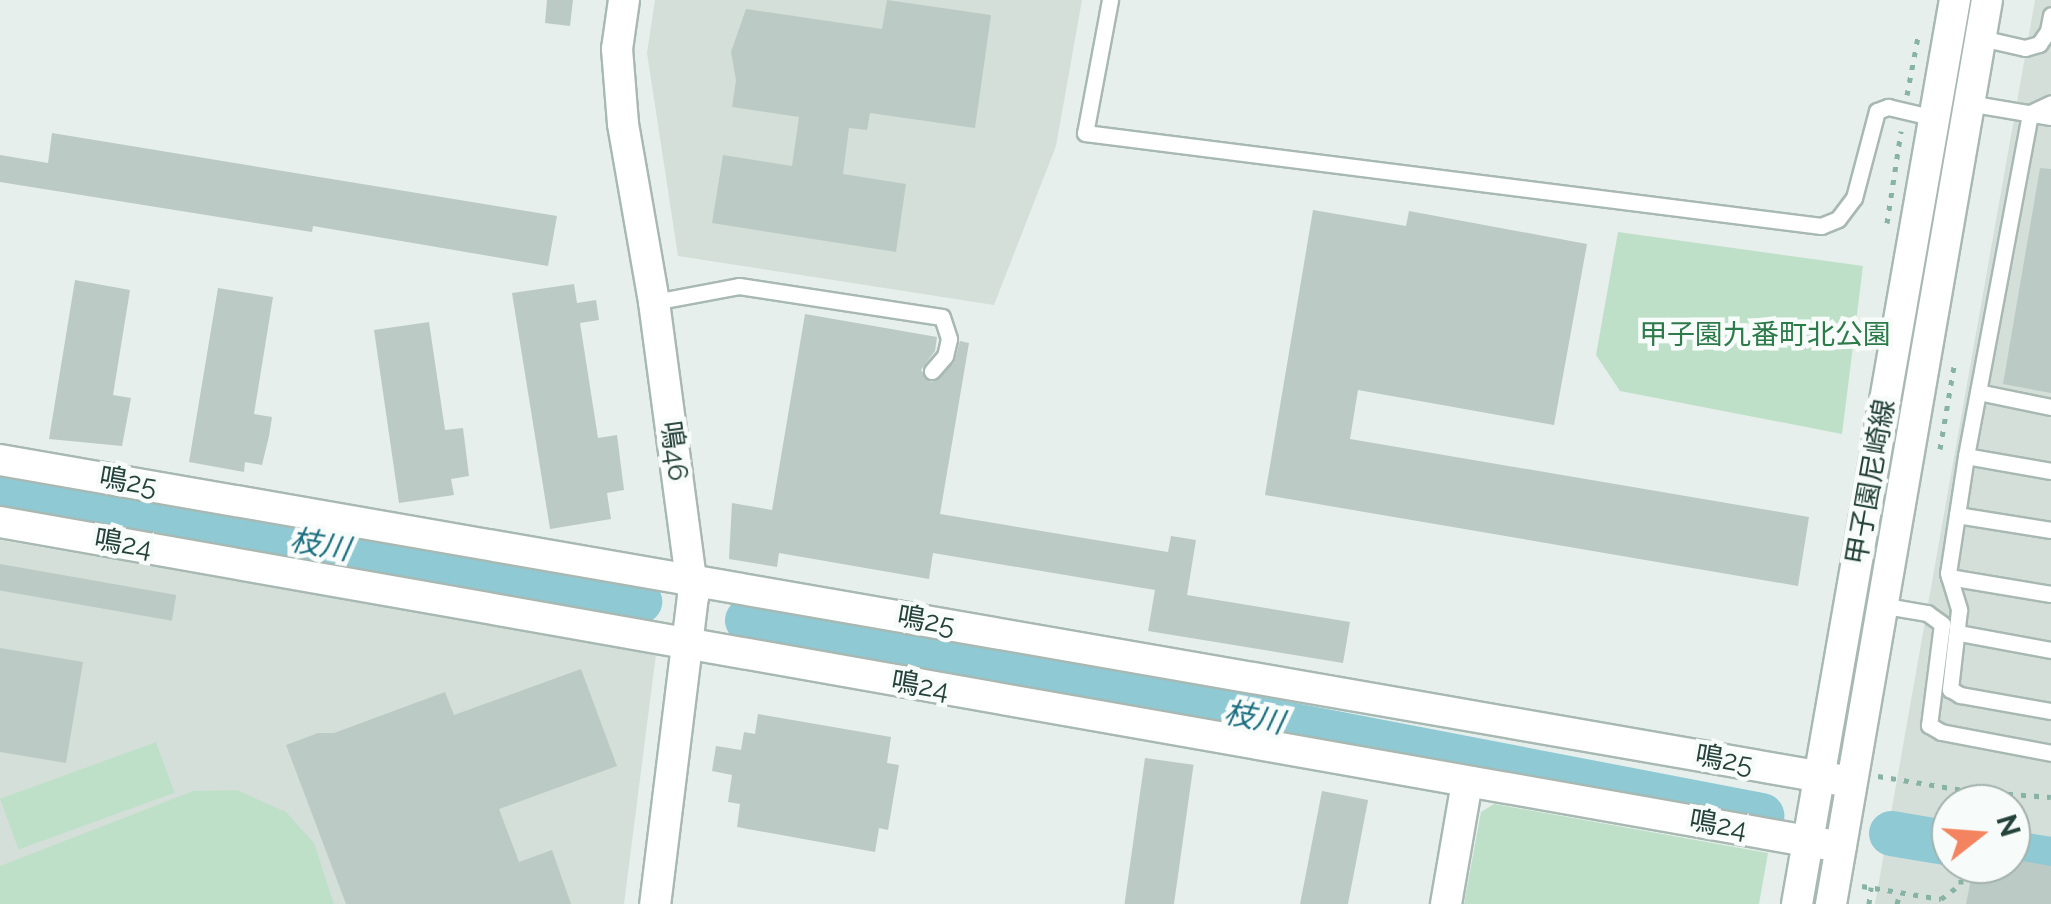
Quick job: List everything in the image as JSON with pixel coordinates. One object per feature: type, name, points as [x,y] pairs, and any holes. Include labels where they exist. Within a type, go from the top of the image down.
[{"type":"street","name":"鳴46","points":[[624,0],[616,50],[620,94],[654,302],[692,580],[688,646],[655,904]]},
{"type":"street","name":"甲子園尼崎線","points":[[1798,904],[1955,0]]},
{"type":"street","name":"甲子園尼崎線","points":[[1831,904],[1841,847],[1865,779],[1880,605],[1987,0]]},
{"type":"street","name":"鳴25","points":[[0,460],[1821,777],[1865,779]]},
{"type":"street","name":"鳴24","points":[[0,522],[1841,847]]},
{"type":"street","points":[[1446,904],[1467,782]]},
{"type":"lane","points":[[1110,0],[1085,133],[1822,226],[1838,219],[1854,198],[1877,111],[1888,107],[1935,118]]},
{"type":"lane","points":[[1980,38],[2026,48],[2039,44],[2048,32],[2051,15]]},
{"type":"lane","points":[[2030,113],[2051,102]]},
{"type":"lane","points":[[1968,103],[2051,117]]},
{"type":"lane","points":[[2030,113],[1957,514],[1949,578],[1960,610],[1950,690],[2051,710]]},
{"type":"lane","points":[[654,302],[739,286],[942,317],[949,339],[944,356],[932,371]]},
{"type":"lane","points":[[1978,392],[2051,407]]},
{"type":"lane","points":[[1966,456],[2051,471]]},
{"type":"lane","points":[[1957,514],[2051,530]]},
{"type":"lane","points":[[1949,578],[2051,594]]},
{"type":"lane","points":[[1880,605],[1927,613],[1942,624],[1929,725],[1941,732],[2051,753]]},
{"type":"lane","points":[[1958,634],[2051,650]]},
{"type":"path","points":[[1865,779],[1931,787]]},
{"type":"path","points":[[1859,885],[1921,900],[1941,899],[1960,884]]},
{"type":"path","points":[[1869,904],[1871,887]]},
{"type":"path","points":[[1950,904],[1952,890]]},
{"type":"path","points":[[1897,904],[1900,892]]},
{"type":"shaded area","points":[[655,0],[1082,0],[1056,146],[994,305],[678,256],[647,53]]},
{"type":"shaded area","points":[[2035,0],[2051,0],[2051,904],[1875,904]]},
{"type":"shaded area","points":[[0,540],[656,654],[624,904],[0,904]]},
{"type":"green space","name":"甲子園九番町北公園","points":[[1618,232],[1863,266],[1842,434],[1620,391],[1596,355]]},
{"type":"green space","points":[[156,742],[174,793],[18,850],[0,799]]},
{"type":"green space","points":[[237,790],[286,812],[314,843],[334,904],[0,904],[0,866],[193,791]]},
{"type":"green space","points":[[1494,804],[1768,853],[1759,904],[1464,904],[1481,812]]},
{"type":"building","points":[[547,0],[573,0],[570,26],[545,23]]},
{"type":"building","points":[[887,0],[991,15],[975,128],[870,113],[867,130],[849,128],[843,174],[906,184],[896,252],[712,223],[723,155],[792,166],[799,117],[732,107],[736,80],[731,52],[746,9],[882,29]]},
{"type":"building","points":[[52,133],[557,216],[548,266],[313,226],[312,232],[0,182],[0,155],[48,163]]},
{"type":"building","points":[[2040,168],[2051,169],[2051,393],[2003,384]]},
{"type":"building","points":[[1313,210],[1406,226],[1409,211],[1587,244],[1554,425],[1358,390],[1350,439],[1809,517],[1798,586],[1265,495]]},
{"type":"building","points":[[75,280],[130,290],[113,395],[131,398],[122,446],[49,439]]},
{"type":"building","points":[[574,284],[577,303],[596,300],[599,320],[580,323],[598,438],[617,435],[624,490],[607,493],[611,519],[550,529],[512,293]]},
{"type":"building","points":[[218,288],[273,297],[254,414],[272,417],[269,436],[262,465],[245,462],[244,472],[189,462]]},
{"type":"building","points":[[805,314],[937,337],[935,351],[921,370],[931,382],[954,363],[960,341],[969,343],[940,514],[1168,552],[1171,536],[1196,540],[1187,595],[1350,622],[1343,663],[1148,631],[1155,590],[933,553],[929,579],[779,553],[777,567],[729,559],[732,503],[772,510]]},
{"type":"building","points":[[429,322],[445,430],[463,428],[469,476],[451,479],[454,495],[399,503],[374,330]]},
{"type":"building","points":[[0,564],[176,595],[172,621],[0,590]]},
{"type":"building","points":[[0,648],[83,662],[66,763],[0,752]]},
{"type":"building","points":[[581,669],[617,766],[499,809],[519,862],[552,850],[571,904],[346,904],[286,745],[318,733],[334,733],[445,692],[454,715]]},
{"type":"building","points":[[758,714],[891,737],[887,763],[899,765],[888,830],[879,828],[875,852],[737,827],[740,804],[728,802],[732,775],[712,771],[716,746],[741,750],[744,732],[755,734]]},
{"type":"building","points":[[1145,758],[1194,765],[1174,904],[1124,904]]},
{"type":"building","points":[[1322,791],[1368,800],[1348,904],[1300,904]]},
{"type":"building","points":[[2031,862],[2051,866],[2051,904],[1966,904],[1970,884],[2031,884]]},
{"type":"waterway","name":"枝川","points":[[0,489],[639,601]]},
{"type":"waterway","name":"枝川","points":[[747,620],[1761,815]]},
{"type":"waterway","name":"枝川","points":[[1891,833],[1931,840]]},
{"type":"waterway","name":"枝川","points":[[2031,856],[2051,859]]}]
